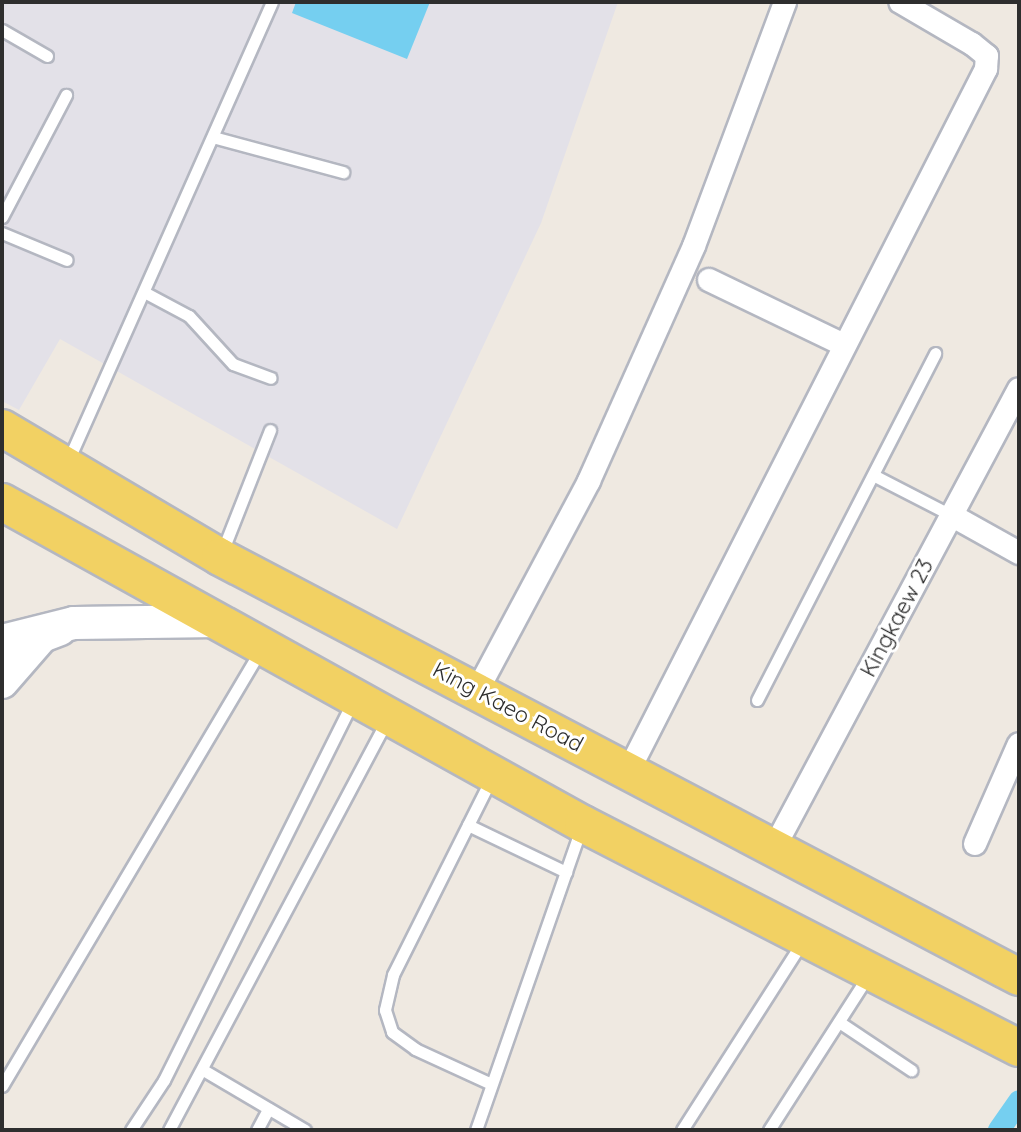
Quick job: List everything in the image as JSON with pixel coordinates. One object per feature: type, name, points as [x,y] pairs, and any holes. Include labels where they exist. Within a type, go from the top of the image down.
[{"type":"main road","name":"King Kaeo Road","points":[[2,428],[220,557],[1019,977]]},
{"type":"main road","points":[[2,502],[583,824],[1005,1041]]},
{"type":"street","points":[[477,691],[596,467],[694,246],[785,2]]},
{"type":"street","points":[[629,770],[988,62],[900,2]]},
{"type":"street","points":[[709,280],[844,345]]},
{"type":"street","name":"Kingkaew 23","points":[[774,848],[1019,389]]},
{"type":"street","points":[[951,515],[1019,553]]},
{"type":"street","points":[[2,641],[74,623],[219,621]]},
{"type":"street","points":[[2,682],[42,636],[74,623]]},
{"type":"street","points":[[975,844],[1019,744]]},
{"type":"lane","points":[[67,465],[272,2]]},
{"type":"lane","points":[[2,30],[47,56]]},
{"type":"lane","points":[[2,217],[66,95]]},
{"type":"lane","points":[[213,137],[343,172]]},
{"type":"lane","points":[[2,233],[67,260]]},
{"type":"lane","points":[[144,292],[189,316],[233,364],[271,378]]},
{"type":"lane","points":[[757,700],[875,476],[935,353]]},
{"type":"lane","points":[[220,557],[270,430]]},
{"type":"lane","points":[[875,476],[951,515]]},
{"type":"lane","points":[[2,1086],[262,647]]},
{"type":"lane","points":[[131,1130],[164,1080],[355,699]]},
{"type":"lane","points":[[169,1130],[205,1071],[388,718]]},
{"type":"lane","points":[[491,1084],[415,1049],[392,1032],[385,1010],[393,975],[493,774]]},
{"type":"lane","points":[[476,1130],[583,824]]},
{"type":"lane","points":[[468,825],[566,872]]},
{"type":"lane","points":[[682,1130],[805,938]]},
{"type":"lane","points":[[769,1130],[870,972]]},
{"type":"lane","points":[[839,1022],[911,1070]]},
{"type":"lane","points":[[205,1071],[305,1130]]},
{"type":"lane","points":[[257,1130],[268,1109]]},
{"type":"shaded area","points":[[2,2],[618,2],[541,223],[397,529],[60,339],[19,410],[2,401]]},
{"type":"water","points":[[296,2],[430,2],[407,59],[292,13]]},
{"type":"waterway","points":[[999,1130],[1019,1101]]}]
